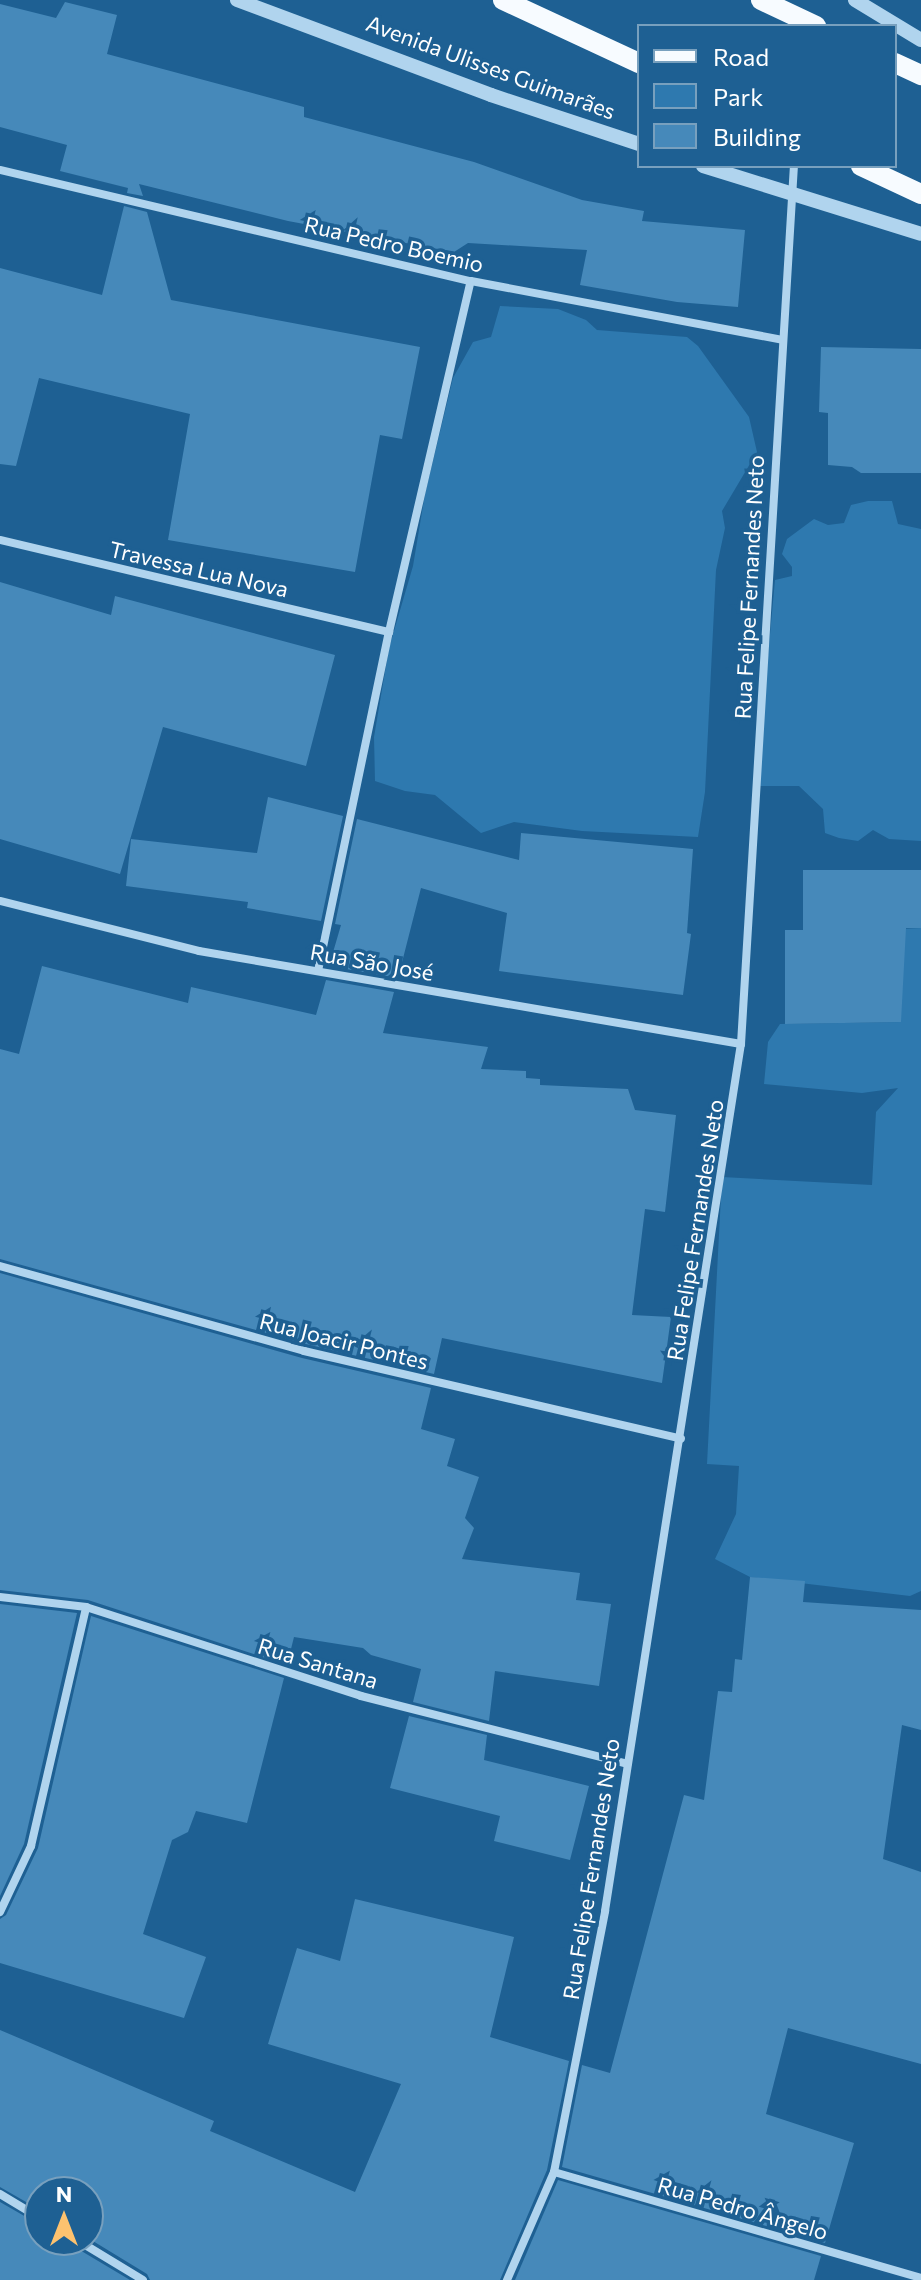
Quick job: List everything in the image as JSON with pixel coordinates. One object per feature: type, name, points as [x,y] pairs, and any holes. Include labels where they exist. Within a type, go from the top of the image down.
[{"type":"main road","points":[[503,0],[637,62]]},
{"type":"main road","points":[[761,0],[812,24]]},
{"type":"main road","points":[[897,64],[921,75]]},
{"type":"main road","points":[[865,168],[921,194]]},
{"type":"street","name":"Avenida Ulisses Guimarães","points":[[237,0],[491,95],[637,143]]},
{"type":"street","points":[[855,0],[895,24]]},
{"type":"street","points":[[897,25],[921,40]]},
{"type":"street","points":[[709,168],[794,197],[921,234]]},
{"type":"street","name":"Rua Felipe Fernandes Neto","points":[[507,2280],[554,2172],[605,1911],[741,1044],[794,168]]},
{"type":"street","name":"Rua Pedro Boemio","points":[[0,170],[471,281],[782,340]]},
{"type":"street","points":[[318,971],[389,632],[471,281]]},
{"type":"street","name":"Travessa Lua Nova","points":[[0,540],[389,632]]},
{"type":"street","name":"Rua São José","points":[[0,901],[199,951],[741,1044]]},
{"type":"street","name":"Rua Joacir Pontes","points":[[0,1266],[304,1351],[681,1439]]},
{"type":"street","name":"Rua Santana","points":[[0,1597],[86,1607],[361,1696],[627,1764]]},
{"type":"street","points":[[0,1912],[31,1846],[86,1607]]},
{"type":"street","name":"Rua Pedro Ângelo","points":[[554,2172],[921,2278]]},
{"type":"street","points":[[0,2194],[24,2208]]},
{"type":"street","points":[[103,2256],[143,2280]]},
{"type":"green space","points":[[500,306],[558,309],[586,320],[597,330],[687,337],[698,346],[749,417],[757,452],[722,511],[725,528],[716,570],[705,792],[698,837],[582,831],[514,822],[481,833],[435,795],[405,791],[375,781],[374,737],[389,648],[413,566],[425,494],[453,378],[473,342],[491,337]]},
{"type":"green space","points":[[892,501],[898,524],[921,529],[921,841],[889,839],[873,830],[858,841],[839,838],[825,833],[823,809],[799,786],[756,786],[775,580],[792,576],[792,567],[782,554],[787,539],[814,519],[828,525],[844,523],[851,505]]},
{"type":"green space","points":[[921,928],[921,1591],[910,1596],[750,1577],[715,1559],[736,1514],[739,1466],[707,1464],[722,1177],[872,1185],[876,1112],[898,1088],[862,1093],[764,1084],[768,1042],[780,1024],[901,1022],[899,929]]},
{"type":"building","points":[[65,2],[117,15],[107,54],[304,107],[304,117],[474,162],[582,200],[644,211],[642,221],[745,230],[738,307],[677,302],[580,285],[587,250],[468,243],[454,252],[288,221],[139,184],[143,196],[127,193],[128,188],[60,171],[67,145],[0,127],[0,4],[56,18]]},
{"type":"building","points":[[124,206],[147,212],[171,300],[420,347],[402,439],[380,435],[355,572],[168,540],[190,414],[39,378],[16,466],[0,464],[0,268],[102,295]]},
{"type":"building","points":[[821,347],[921,349],[921,473],[861,473],[852,467],[828,465],[828,413],[819,412]]},
{"type":"building","points":[[0,582],[111,615],[115,596],[335,655],[306,766],[163,727],[120,874],[0,839]]},
{"type":"building","points":[[268,797],[343,816],[321,921],[247,908],[248,902],[126,886],[131,839],[257,853]]},
{"type":"building","points":[[357,819],[519,860],[521,833],[693,849],[687,933],[691,934],[683,995],[499,971],[507,913],[421,888],[398,978],[329,966],[341,925],[335,924]]},
{"type":"building","points":[[803,870],[921,870],[921,928],[906,928],[901,1022],[785,1024],[785,930],[803,930]]},
{"type":"building","points":[[42,966],[188,1003],[191,987],[316,1015],[326,980],[394,992],[383,1033],[488,1047],[481,1069],[526,1071],[526,1078],[540,1079],[540,1085],[628,1089],[635,1110],[676,1115],[665,1212],[645,1209],[632,1315],[671,1317],[662,1383],[442,1338],[434,1374],[306,1344],[0,1259],[0,1049],[19,1054]]},
{"type":"building","points":[[0,1273],[302,1358],[431,1388],[421,1429],[455,1439],[447,1466],[479,1477],[465,1518],[474,1528],[462,1559],[580,1573],[576,1600],[611,1604],[599,1686],[495,1671],[489,1721],[413,1702],[421,1669],[371,1655],[363,1648],[294,1637],[287,1665],[88,1600],[0,1590]]},
{"type":"building","points":[[750,1577],[805,1581],[803,1602],[921,1610],[921,1730],[902,1725],[883,1859],[921,1872],[921,2064],[788,2028],[766,2114],[854,2143],[825,2243],[562,2167],[582,2065],[610,2073],[684,1795],[704,1800],[718,1691],[732,1692],[735,1659],[742,1660]]},
{"type":"building","points":[[0,1604],[77,1613],[24,1844],[0,1896]]},
{"type":"building","points":[[91,1616],[284,1678],[247,1823],[196,1811],[188,1832],[172,1840],[143,1934],[206,1957],[184,2018],[0,1963],[0,1919],[6,1915],[38,1848]]},
{"type":"building","points":[[409,1716],[487,1735],[484,1760],[589,1786],[570,1860],[494,1841],[500,1816],[390,1788]]},
{"type":"building","points":[[355,1899],[514,1937],[490,2037],[569,2061],[547,2170],[500,2280],[150,2280],[147,2274],[104,2248],[104,2176],[24,2176],[24,2201],[0,2187],[0,2030],[214,2121],[210,2131],[355,2192],[401,2084],[268,2044],[297,1948],[340,1961]]},
{"type":"building","points":[[558,2180],[821,2256],[814,2280],[515,2280]]},
{"type":"building","points":[[0,2202],[24,2216],[24,2256],[90,2256],[130,2280],[0,2280]]}]
